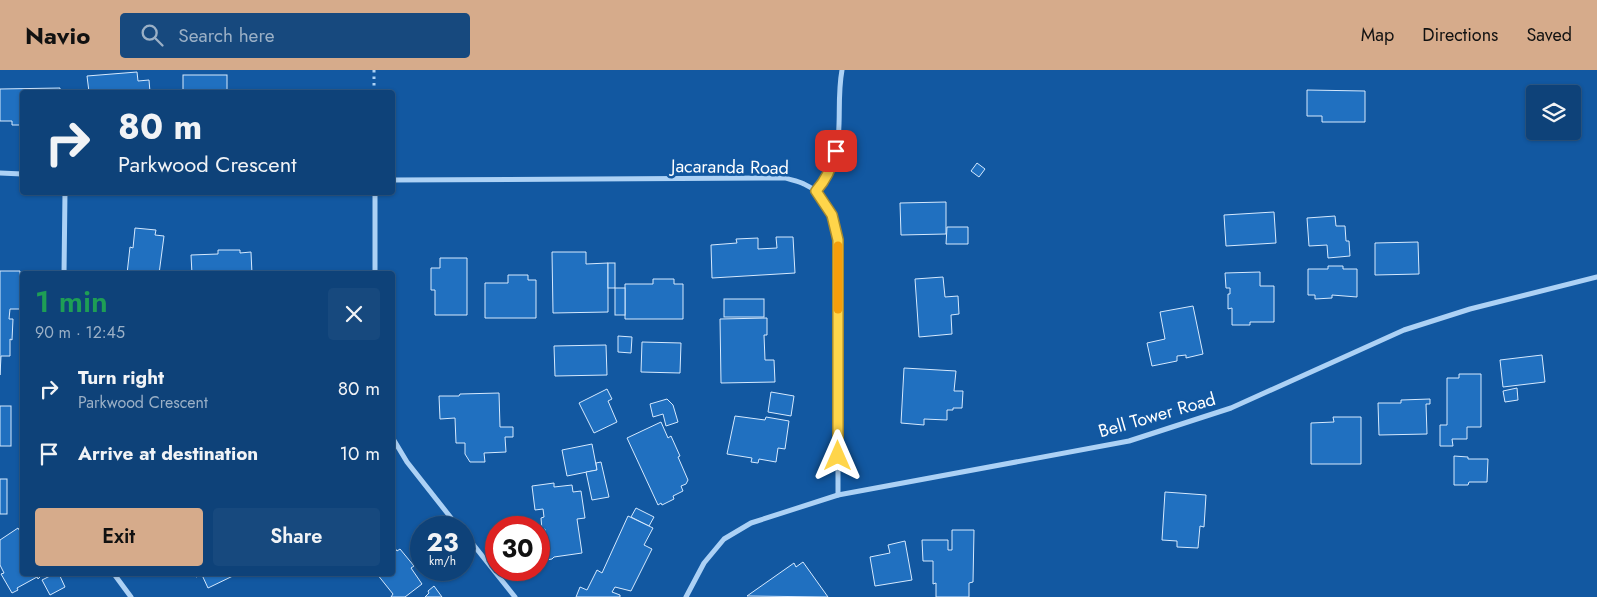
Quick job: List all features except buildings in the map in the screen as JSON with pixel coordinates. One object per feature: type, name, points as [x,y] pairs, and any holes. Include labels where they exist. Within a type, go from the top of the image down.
[{"type":"street","points":[[838,495],[838,240],[832,215],[816,191],[824,182],[832,167],[840,134],[839,87],[842,70]]},
{"type":"street","points":[[0,173],[20,174]]},
{"type":"street","name":"Jacaranda Road","points":[[395,180],[785,178],[805,184],[816,191]]},
{"type":"street","points":[[64,195],[64,271]]},
{"type":"street","points":[[375,195],[375,271]]},
{"type":"street","name":"Bell Tower Road","points":[[686,597],[704,563],[724,539],[751,523],[838,495],[1129,441],[1231,408],[1404,330],[1470,309],[1597,277]]},
{"type":"street","points":[[395,442],[407,462],[450,516]]},
{"type":"street","points":[[475,547],[515,597]]},
{"type":"street","points":[[116,576],[132,597]]},
{"type":"path","points":[[374,70],[374,90]]},
{"type":"slow traffic","points":[[838,246],[838,309]]},
{"type":"route","points":[[836,151],[832,167],[824,182],[816,191],[832,215],[838,240],[838,456]]}]
